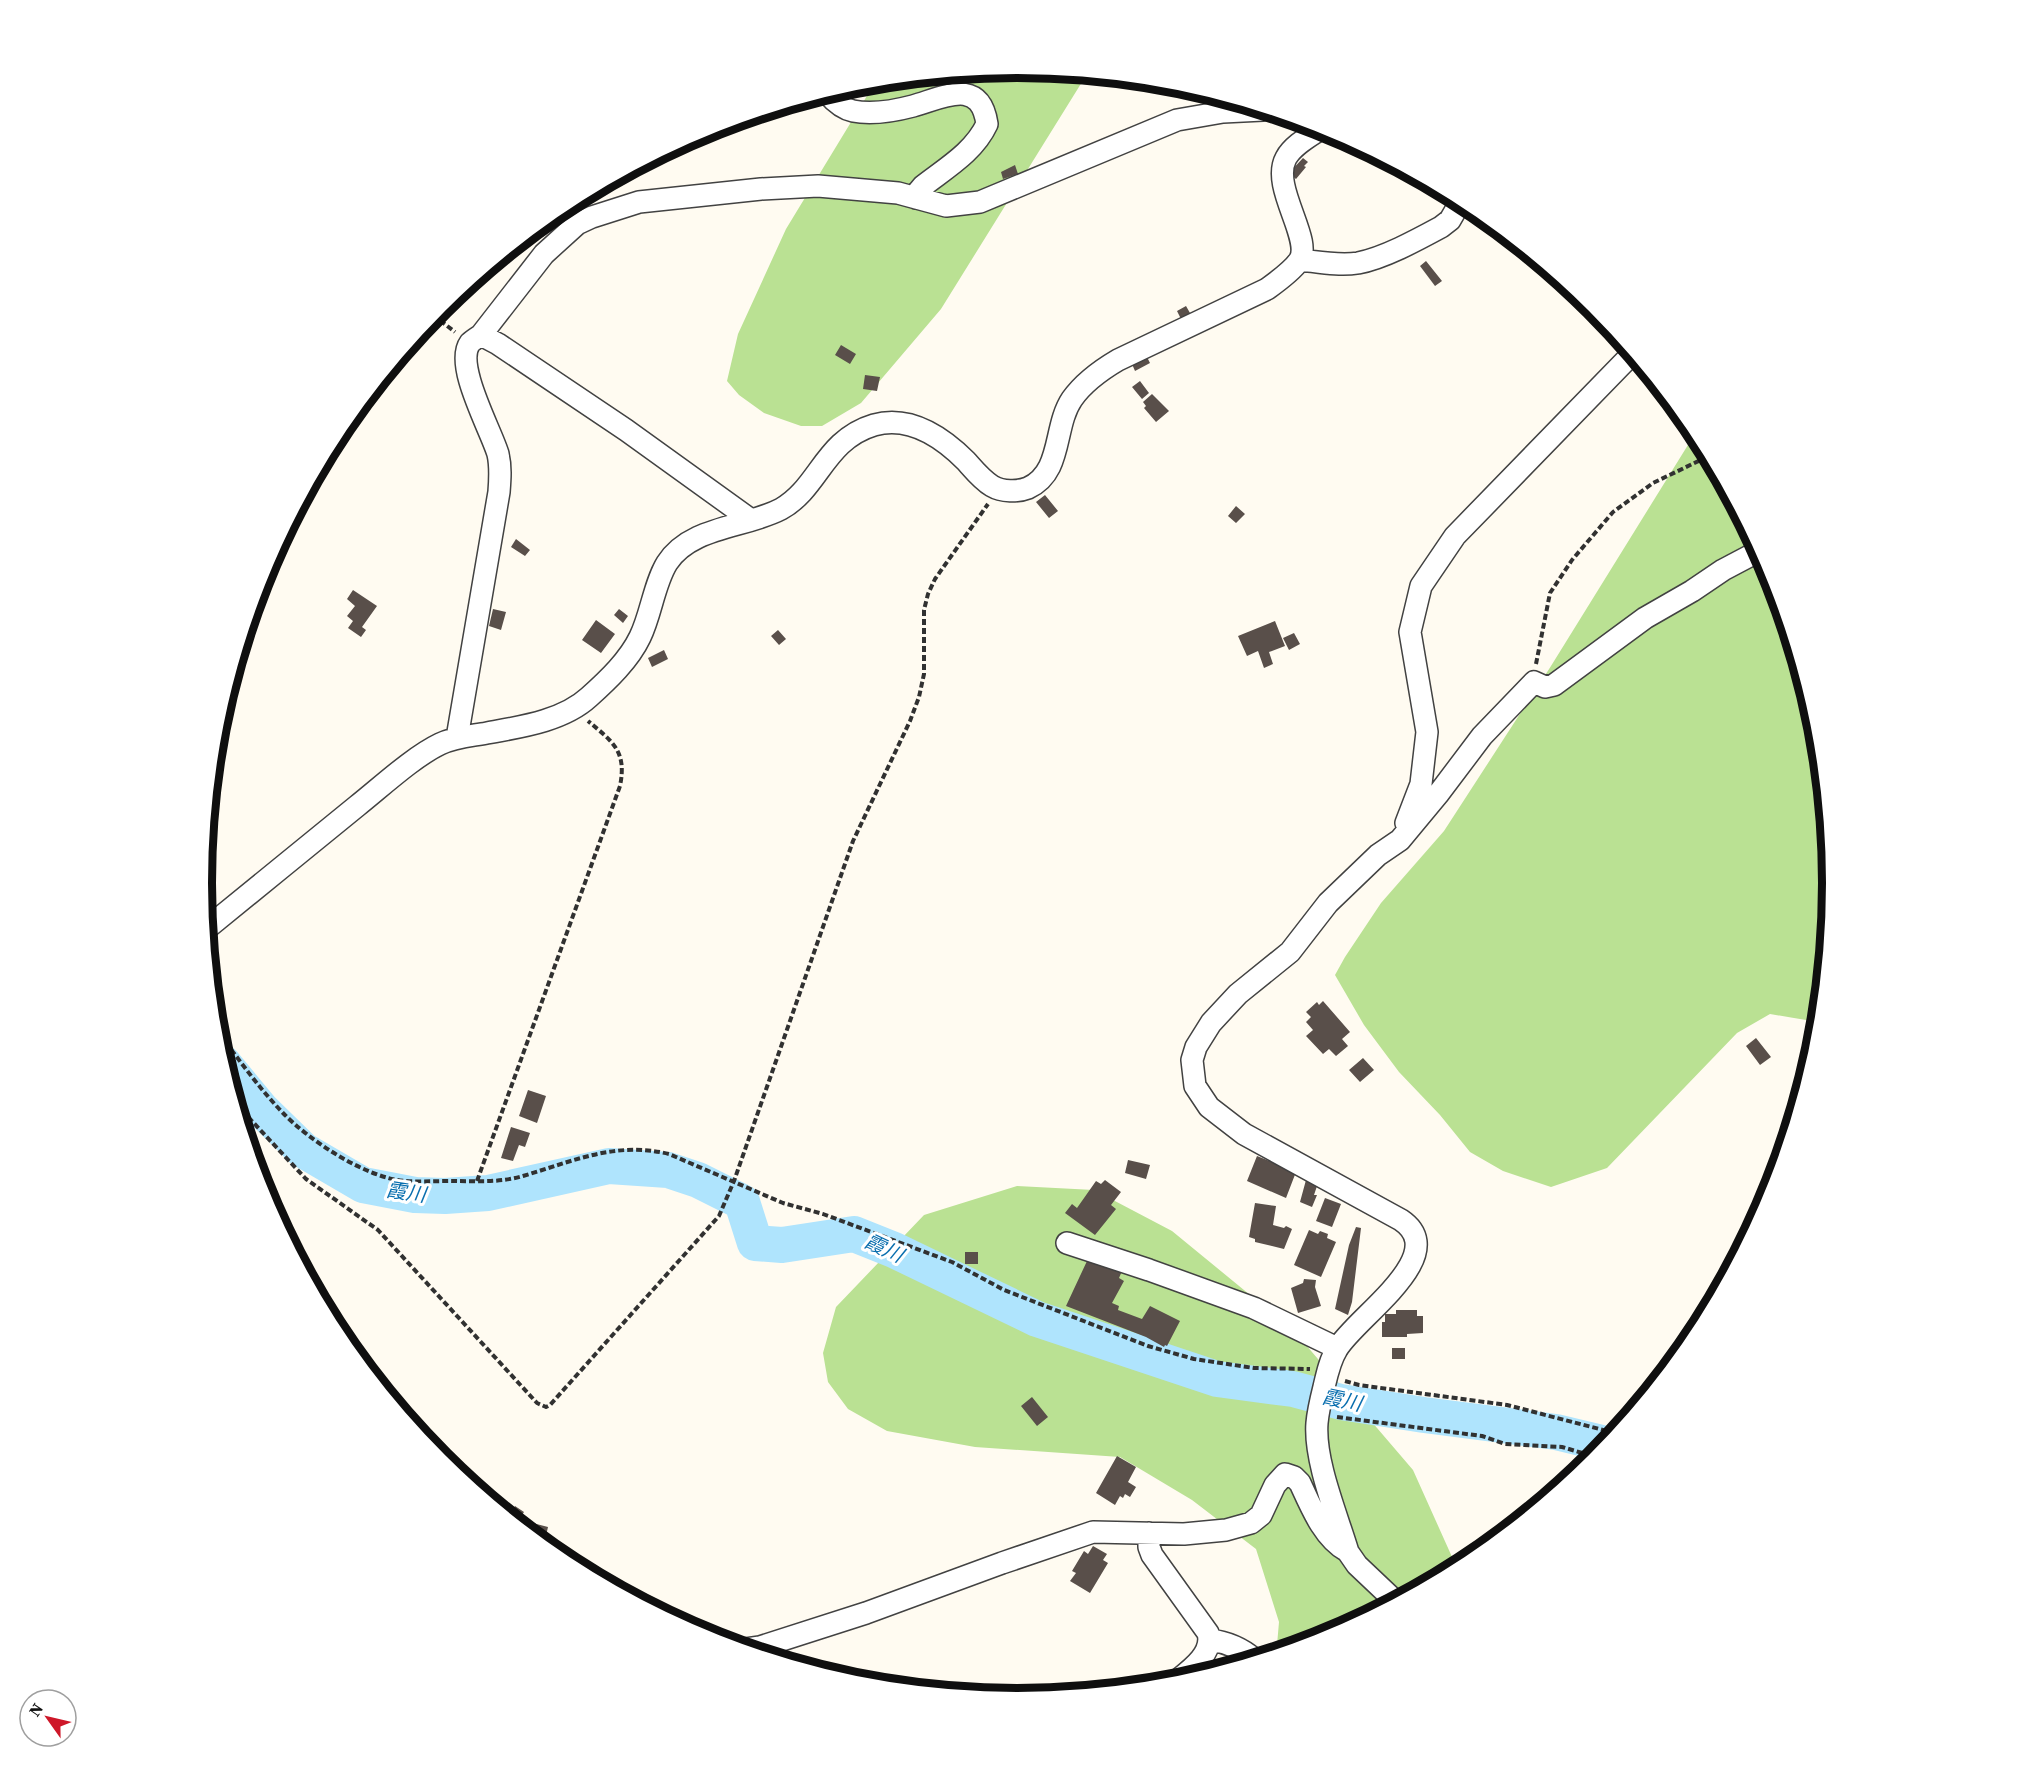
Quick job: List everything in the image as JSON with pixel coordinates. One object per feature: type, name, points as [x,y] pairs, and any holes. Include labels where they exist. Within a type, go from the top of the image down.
[{"type":"street","points":[[832,99],[851,111],[888,112],[956,93],[974,99],[982,106],[987,124],[976,142],[966,154],[923,186],[916,198]]},
{"type":"street","points":[[457,738],[499,492],[500,471],[498,456],[468,379],[465,356],[544,254],[577,224],[610,210],[639,202],[761,189],[818,186],[898,193],[946,206],[980,202],[1177,120],[1223,111],[1242,111]]},
{"type":"street","points":[[213,924],[398,773],[439,745],[457,738],[512,729],[558,716],[574,709],[586,700],[627,658],[640,637],[666,564],[677,552],[693,539],[782,509],[794,499],[831,453],[848,437],[876,425],[909,424],[941,439],[992,486],[1005,490],[1024,490],[1035,484],[1047,471],[1054,457],[1062,419],[1072,400],[1101,370],[1267,289],[1301,260],[1302,248],[1285,189],[1283,168],[1286,157],[1294,148],[1313,135]]},
{"type":"street","points":[[1301,260],[1348,263],[1378,256],[1441,227],[1450,220],[1456,209]]},
{"type":"street","points":[[476,339],[498,344],[626,430],[751,520]]},
{"type":"street","points":[[1400,840],[1421,783],[1427,732],[1410,632],[1421,586],[1455,536],[1627,359]]},
{"type":"street","points":[[1390,1596],[1357,1565],[1348,1552],[1320,1458],[1317,1424],[1326,1378],[1337,1348],[1403,1277],[1416,1255],[1418,1245],[1416,1236],[1411,1227],[1401,1220],[1244,1134],[1209,1107],[1196,1086],[1192,1060],[1196,1047],[1202,1036],[1232,1001],[1290,952],[1328,903],[1378,855],[1400,840],[1482,736],[1534,682],[1545,687],[1554,685],[1645,618],[1751,555]]},
{"type":"street","points":[[1067,1244],[1149,1269],[1254,1308],[1337,1348]]},
{"type":"street","points":[[762,1646],[866,1613],[1093,1532],[1184,1534],[1226,1530],[1251,1523],[1261,1515],[1275,1485],[1285,1474],[1294,1477],[1300,1483],[1329,1537],[1348,1552]]},
{"type":"street","points":[[1149,1533],[1149,1547],[1152,1555],[1208,1633],[1209,1648],[1190,1669]]},
{"type":"street","points":[[1210,1640],[1235,1647],[1246,1654]]},
{"type":"path","points":[[442,320],[476,339]]},
{"type":"path","points":[[1534,682],[1536,653],[1550,593],[1572,560],[1613,512],[1653,483],[1701,460]]},
{"type":"path","points":[[246,1116],[285,1160],[306,1179],[378,1230],[542,1407],[546,1407],[719,1216],[723,1208],[853,842],[919,697],[924,674],[924,610],[928,594],[935,579],[980,518],[988,504],[992,486]]},
{"type":"path","points":[[477,1181],[620,786],[624,769],[621,755],[601,732],[574,709]]},
{"type":"path","points":[[228,1046],[285,1115],[345,1160],[371,1172],[403,1181],[477,1181],[521,1177],[585,1156],[626,1148],[649,1149],[669,1154],[783,1203],[823,1214],[952,1262],[1004,1290],[1148,1346],[1194,1359],[1254,1368],[1314,1369],[1326,1378],[1359,1385],[1507,1405],[1606,1431]]},
{"type":"path","points":[[1319,1411],[1482,1436],[1505,1444],[1562,1447],[1584,1454]]},
{"type":"green space","points":[[1016,78],[1082,81],[941,309],[861,403],[822,426],[801,426],[764,413],[739,395],[727,381],[738,334],[786,229],[870,91],[964,80]]},
{"type":"green space","points":[[1690,442],[1714,481],[1738,527],[1779,624],[1806,726],[1815,778],[1822,883],[1820,936],[1809,1022],[1770,1014],[1737,1033],[1607,1168],[1551,1187],[1503,1171],[1470,1152],[1440,1115],[1399,1072],[1364,1025],[1335,975],[1381,903],[1444,831],[1551,666]]},
{"type":"green space","points":[[1017,1186],[1094,1190],[1172,1231],[1294,1331],[1413,1470],[1453,1559],[1373,1605],[1325,1627],[1277,1644],[1279,1622],[1256,1549],[1192,1500],[1120,1457],[975,1447],[887,1431],[848,1409],[828,1382],[823,1353],[836,1307],[924,1215]]},
{"type":"building","points":[[1303,158],[1308,162],[1296,179],[1289,173]]},
{"type":"building","points":[[1015,165],[1018,174],[1003,179],[1001,172]]},
{"type":"building","points":[[1426,261],[1442,281],[1435,286],[1420,266]]},
{"type":"building","points":[[1186,306],[1190,313],[1181,319],[1177,311]]},
{"type":"building","points":[[841,345],[856,354],[850,364],[835,355]]},
{"type":"building","points":[[1147,357],[1150,363],[1135,371],[1132,364]]},
{"type":"building","points":[[865,375],[880,377],[877,391],[863,389]]},
{"type":"building","points":[[1140,381],[1149,393],[1142,399],[1132,387]]},
{"type":"building","points":[[1152,394],[1169,411],[1156,422],[1144,408],[1146,406],[1143,402]]},
{"type":"building","points":[[1045,495],[1058,511],[1049,518],[1036,502]]},
{"type":"building","points":[[1236,506],[1245,514],[1236,523],[1228,516]]},
{"type":"building","points":[[516,539],[530,550],[525,556],[511,547]]},
{"type":"building","points":[[353,590],[377,606],[362,627],[366,630],[361,637],[348,628],[353,621],[347,616],[355,606],[347,599]]},
{"type":"building","points":[[493,609],[506,612],[501,630],[489,626]]},
{"type":"building","points":[[619,609],[628,616],[623,623],[614,615]]},
{"type":"building","points":[[596,620],[615,634],[601,653],[582,640]]},
{"type":"building","points":[[1275,621],[1285,646],[1269,652],[1273,664],[1264,668],[1258,651],[1247,656],[1238,636]]},
{"type":"building","points":[[778,630],[786,639],[779,645],[771,636]]},
{"type":"building","points":[[1294,633],[1300,644],[1289,650],[1283,638]]},
{"type":"building","points":[[664,650],[668,659],[652,667],[648,658]]},
{"type":"building","points":[[1323,1001],[1350,1032],[1342,1039],[1348,1046],[1336,1056],[1329,1049],[1323,1054],[1306,1036],[1313,1030],[1306,1022],[1311,1017],[1306,1012],[1317,1002],[1319,1005]]},
{"type":"building","points":[[1756,1038],[1771,1057],[1760,1065],[1746,1046]]},
{"type":"building","points":[[1363,1058],[1374,1070],[1360,1082],[1349,1070]]},
{"type":"building","points":[[528,1090],[546,1096],[537,1123],[519,1116]]},
{"type":"building","points":[[511,1127],[530,1133],[525,1147],[519,1145],[513,1161],[501,1158]]},
{"type":"building","points":[[1257,1156],[1272,1162],[1273,1160],[1296,1172],[1286,1198],[1247,1181]]},
{"type":"building","points":[[1128,1160],[1150,1165],[1146,1179],[1125,1173]]},
{"type":"building","points":[[1105,1180],[1121,1192],[1111,1205],[1116,1209],[1095,1235],[1065,1213],[1072,1204],[1077,1208],[1096,1181],[1101,1184]]},
{"type":"building","points":[[1306,1180],[1318,1183],[1314,1195],[1317,1195],[1312,1207],[1300,1202]]},
{"type":"building","points":[[1325,1198],[1341,1204],[1332,1227],[1316,1221]]},
{"type":"building","points":[[1255,1203],[1276,1206],[1273,1225],[1292,1229],[1284,1249],[1255,1242],[1255,1239],[1249,1237]]},
{"type":"building","points":[[1356,1227],[1361,1228],[1352,1302],[1348,1315],[1335,1309],[1349,1245]]},
{"type":"building","points":[[1309,1230],[1318,1234],[1320,1231],[1328,1234],[1327,1238],[1336,1242],[1321,1277],[1294,1265]]},
{"type":"building","points":[[965,1252],[978,1252],[978,1264],[965,1264]]},
{"type":"building","points":[[1092,1258],[1122,1271],[1119,1278],[1124,1281],[1112,1303],[1119,1306],[1118,1310],[1142,1319],[1150,1306],[1180,1321],[1167,1346],[1164,1347],[1146,1337],[1066,1306],[1087,1261],[1091,1263]]},
{"type":"building","points":[[1304,1279],[1316,1280],[1315,1287],[1321,1306],[1298,1313],[1291,1288],[1303,1283]]},
{"type":"building","points":[[1396,1310],[1417,1310],[1417,1316],[1423,1316],[1423,1333],[1407,1334],[1407,1337],[1382,1337],[1382,1322],[1385,1322],[1385,1314],[1396,1314]]},
{"type":"building","points":[[1392,1348],[1405,1348],[1405,1359],[1392,1359]]},
{"type":"building","points":[[1032,1397],[1048,1417],[1037,1426],[1021,1406]]},
{"type":"building","points":[[1117,1456],[1136,1467],[1128,1482],[1136,1487],[1130,1497],[1125,1494],[1123,1498],[1120,1496],[1115,1505],[1096,1493]]},
{"type":"building","points":[[515,1506],[524,1512],[521,1517],[512,1510]]},
{"type":"building","points":[[525,1521],[548,1527],[546,1536]]},
{"type":"building","points":[[1093,1546],[1107,1554],[1103,1560],[1108,1563],[1090,1593],[1070,1581],[1076,1573],[1072,1571],[1084,1551],[1088,1554]]},
{"type":"waterway","name":"霞川","points":[[236,1079],[262,1110],[303,1150],[363,1185],[415,1195],[445,1196],[488,1193],[609,1166],[668,1170],[698,1180],[742,1202],[755,1243],[782,1245],[854,1234],[894,1250],[1037,1319],[1217,1379],[1293,1389],[1341,1402],[1424,1415],[1556,1432],[1596,1442]]}]
